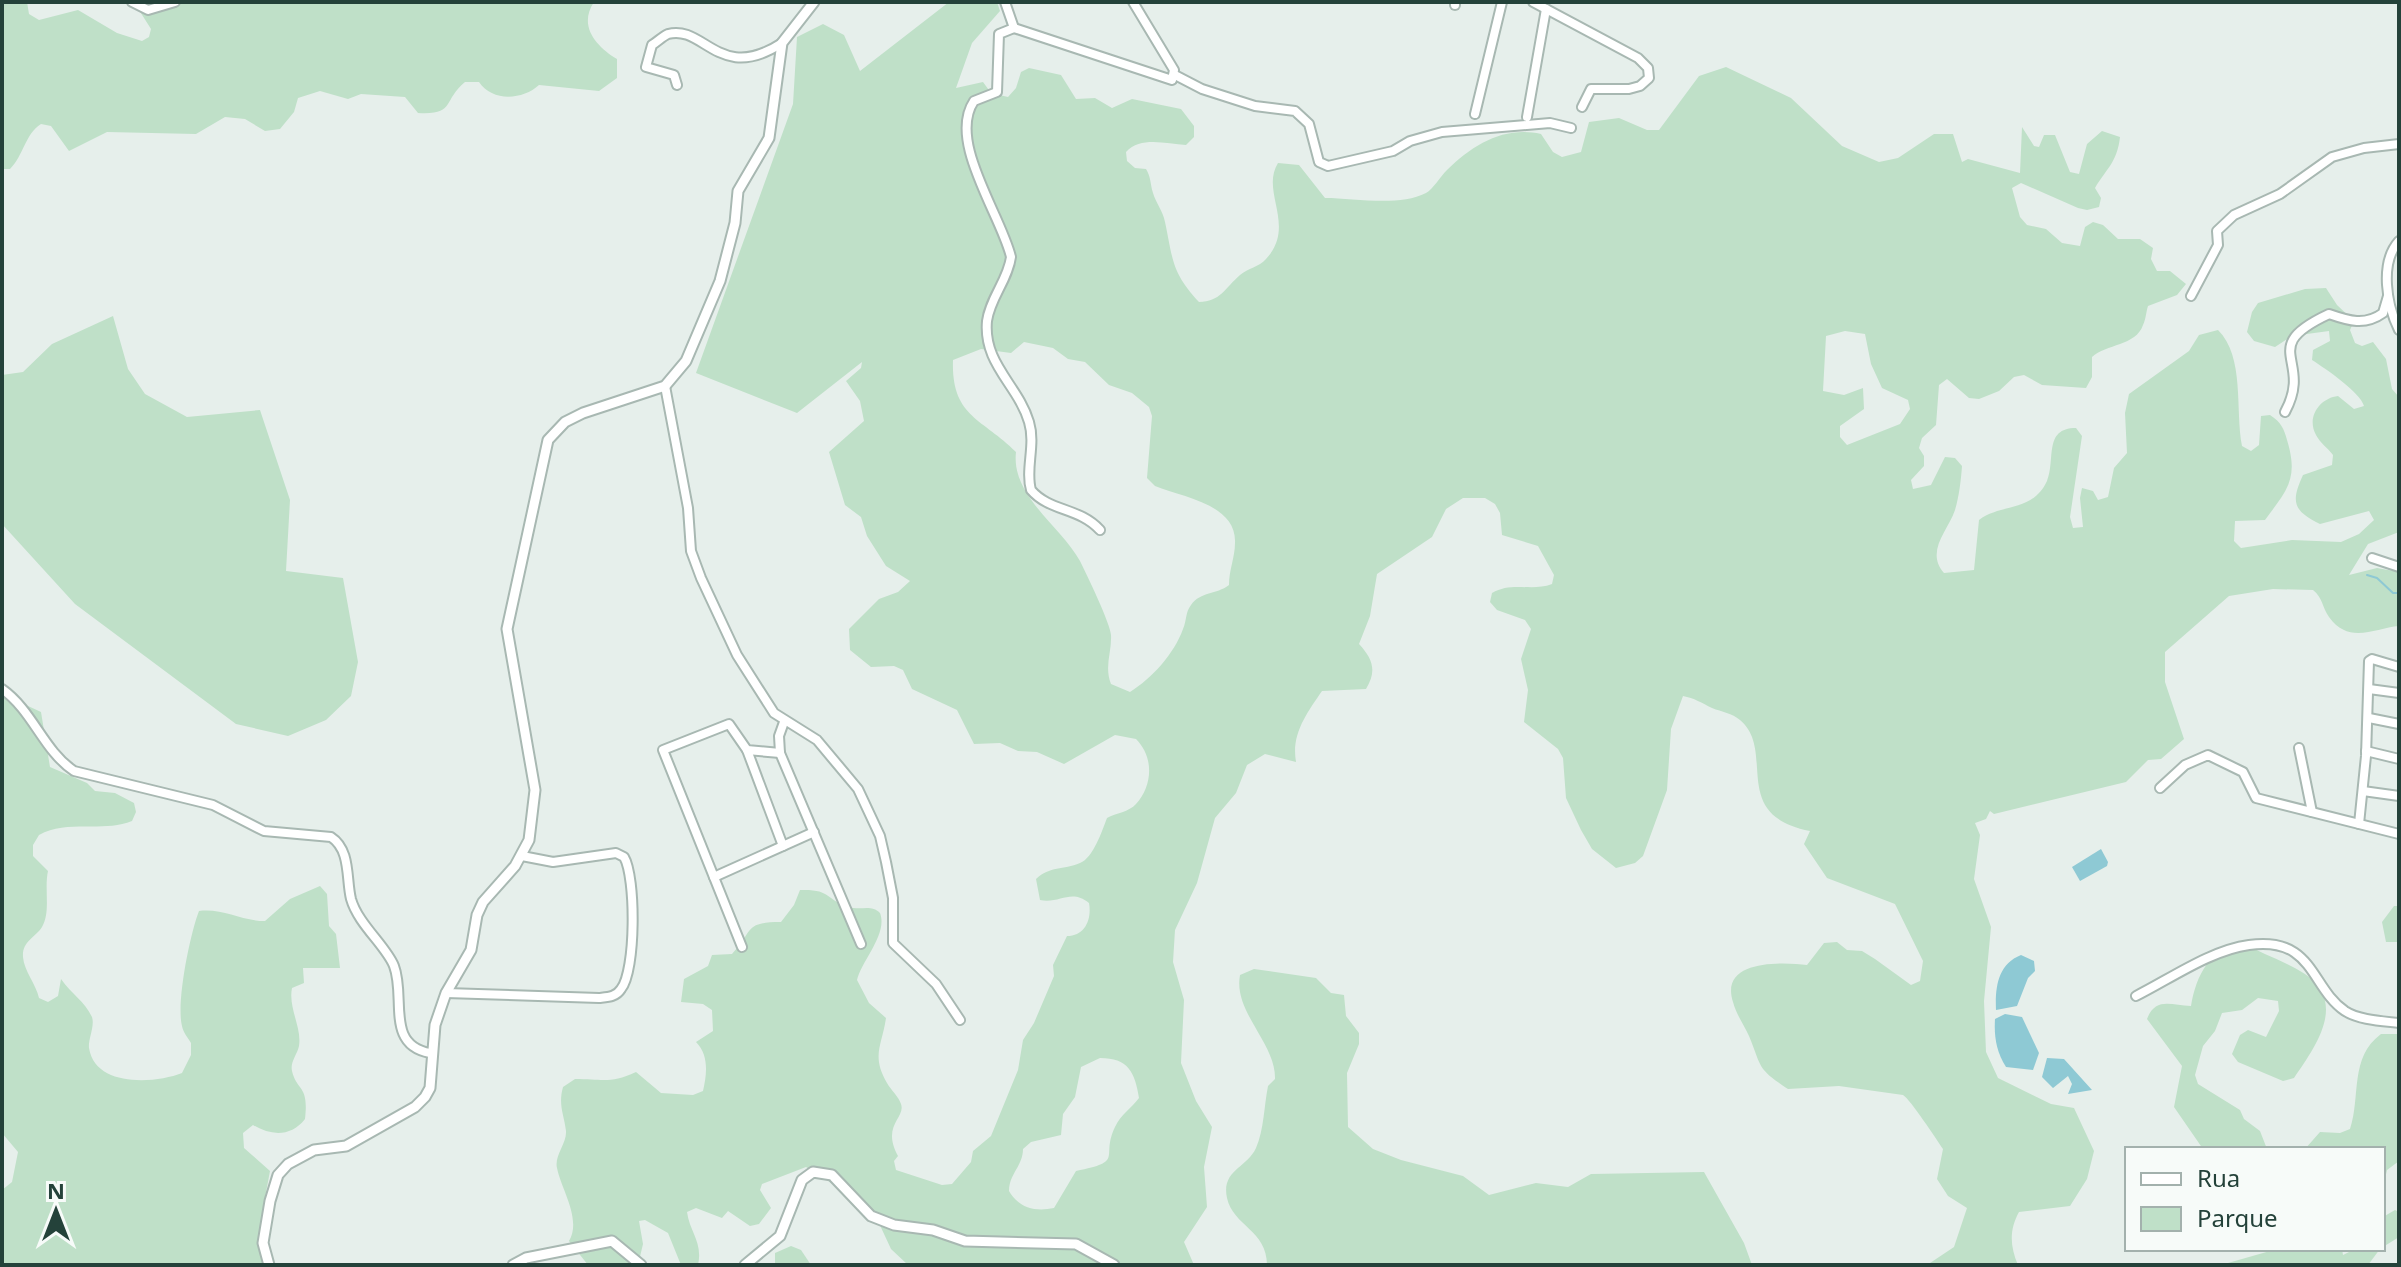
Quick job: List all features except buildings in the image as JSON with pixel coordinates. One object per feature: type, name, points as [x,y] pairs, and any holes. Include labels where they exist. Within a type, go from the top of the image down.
[{"type":"street","points":[[132,2],[148,10],[175,2]]},
{"type":"street","points":[[677,85],[674,75],[646,67],[652,45],[668,34],[682,34],[726,56],[741,59],[766,53],[782,43],[814,2]]},
{"type":"street","points":[[1005,2],[1014,28]]},
{"type":"street","points":[[1133,2],[1175,75],[1202,89],[1255,106],[1295,111],[1309,124],[1319,162],[1328,166],[1393,151],[1410,141],[1442,132],[1537,124],[1571,128]]},
{"type":"street","points":[[1475,114],[1502,2]]},
{"type":"street","points":[[1533,2],[1638,58],[1648,68],[1649,78],[1640,86],[1591,89],[1582,107]]},
{"type":"street","points":[[1527,117],[1546,9]]},
{"type":"street","points":[[1100,530],[1085,515],[1042,500],[1031,490],[1032,439],[1028,419],[1019,394],[995,368],[987,332],[992,302],[1010,267],[1011,257],[969,153],[969,111],[974,101],[997,92],[999,34],[1014,28],[1168,80],[1175,75]]},
{"type":"street","points":[[264,1262],[270,1201],[278,1175],[300,1156],[314,1150],[346,1146],[415,1107],[430,1088],[430,1053],[446,993],[471,950],[483,902],[522,856],[532,830],[535,790],[507,629],[545,448],[554,430],[565,422],[609,402],[665,386],[686,361],[711,307],[730,249],[738,191],[769,138],[782,43]]},
{"type":"street","points":[[2191,296],[2218,245],[2217,231],[2234,215],[2280,194],[2332,157],[2364,148],[2399,144]]},
{"type":"street","points":[[2399,241],[2390,256],[2388,296],[2389,311],[2399,330]]},
{"type":"street","points":[[2285,412],[2295,394],[2290,342],[2296,331],[2329,314],[2361,322],[2372,320],[2383,313],[2388,296]]},
{"type":"street","points":[[665,386],[688,508],[691,551],[737,655],[784,722],[817,740],[858,789],[880,836],[886,862],[892,890],[893,943],[936,984],[960,1020]]},
{"type":"street","points":[[2372,558],[2399,567]]},
{"type":"street","points":[[2359,824],[2369,718],[2370,659],[2399,667]]},
{"type":"street","points":[[2,689],[23,706],[62,762],[74,771],[213,805],[264,831],[331,837],[338,842],[343,850],[352,903],[377,946],[394,965],[400,994],[397,1020],[400,1031],[416,1048],[430,1053]]},
{"type":"street","points":[[2369,689],[2399,693]]},
{"type":"street","points":[[2369,718],[2399,724]]},
{"type":"street","points":[[784,722],[779,736],[780,753],[861,944]]},
{"type":"street","points":[[742,947],[663,750],[729,724],[747,750],[783,846]]},
{"type":"street","points":[[2299,748],[2312,812]]},
{"type":"street","points":[[747,750],[780,753]]},
{"type":"street","points":[[2366,751],[2399,759]]},
{"type":"street","points":[[2160,788],[2185,765],[2208,755],[2243,772],[2256,798],[2399,834]]},
{"type":"street","points":[[2363,791],[2399,796]]},
{"type":"street","points":[[714,877],[814,832]]},
{"type":"street","points":[[446,993],[599,998],[614,996],[625,984],[632,881],[624,857],[616,853],[541,862],[522,856]]},
{"type":"street","points":[[2136,996],[2233,949],[2267,945],[2291,952],[2310,965],[2346,1011],[2399,1023]]},
{"type":"street","points":[[745,1265],[780,1236],[802,1180],[806,1175],[820,1172],[839,1180],[871,1216],[894,1225],[933,1230],[965,1241],[1076,1244],[1114,1265]]},
{"type":"street","points":[[513,1265],[526,1258],[612,1241],[641,1265]]},
{"type":"green space","points":[[2,2],[27,2],[29,14],[39,20],[78,10],[117,33],[142,41],[149,37],[151,29],[139,10],[148,2],[594,2],[588,19],[589,27],[596,42],[617,59],[617,78],[599,91],[539,85],[525,94],[508,97],[492,93],[479,82],[465,82],[444,109],[430,113],[418,113],[405,97],[361,94],[348,99],[320,91],[298,98],[294,112],[280,129],[265,131],[245,119],[225,117],[196,134],[107,132],[69,151],[51,126],[41,124],[31,133],[10,169],[2,169]]},
{"type":"green space","points":[[949,2],[997,2],[1000,11],[972,43],[956,88],[983,82],[991,93],[1008,97],[1016,88],[1021,72],[1029,68],[1061,75],[1076,99],[1095,98],[1112,108],[1132,99],[1181,109],[1194,126],[1194,137],[1186,145],[1146,142],[1126,152],[1127,161],[1135,168],[1148,172],[1154,197],[1164,218],[1174,265],[1199,302],[1217,297],[1240,275],[1263,262],[1275,246],[1279,221],[1273,185],[1278,163],[1299,165],[1325,198],[1403,200],[1426,193],[1468,152],[1502,135],[1541,134],[1553,152],[1562,157],[1581,152],[1589,122],[1619,118],[1647,130],[1659,130],[1699,76],[1726,67],[1791,98],[1842,146],[1879,162],[1898,158],[1934,134],[1953,134],[1962,162],[1968,159],[2020,173],[2022,127],[2034,146],[2039,147],[2044,135],[2055,135],[2070,172],[2079,174],[2087,144],[2102,131],[2120,137],[2114,160],[2095,188],[2101,198],[2099,207],[2087,210],[2078,208],[2021,183],[2012,188],[2020,217],[2027,225],[2046,229],[2062,243],[2080,246],[2085,227],[2093,222],[2103,225],[2118,239],[2140,239],[2153,248],[2151,259],[2157,271],[2170,271],[2186,284],[2177,295],[2148,306],[2143,325],[2134,337],[2092,357],[2092,377],[2086,388],[2042,385],[2024,375],[2014,377],[1999,391],[1979,399],[1969,398],[1947,379],[1939,385],[1936,425],[1922,438],[1919,448],[1924,456],[1924,466],[1911,480],[1913,489],[1931,485],[1945,457],[1955,458],[1962,466],[1955,510],[1937,549],[1939,565],[1944,573],[1974,570],[1979,520],[2025,503],[2041,491],[2047,481],[2055,439],[2066,429],[2076,428],[2082,436],[2070,517],[2073,528],[2083,527],[2082,488],[2093,491],[2098,500],[2108,497],[2114,468],[2127,453],[2125,413],[2129,394],[2189,351],[2199,335],[2218,330],[2232,354],[2236,369],[2242,446],[2251,451],[2259,445],[2261,416],[2270,415],[2283,429],[2292,465],[2285,492],[2265,520],[2235,521],[2234,541],[2241,548],[2292,540],[2341,542],[2359,534],[2374,520],[2369,511],[2320,524],[2300,510],[2296,499],[2303,475],[2332,465],[2333,455],[2313,428],[2314,415],[2320,404],[2338,396],[2354,409],[2364,406],[2349,388],[2312,360],[2313,350],[2330,341],[2329,331],[2292,336],[2275,347],[2254,341],[2247,332],[2252,312],[2258,303],[2305,289],[2326,288],[2337,305],[2354,321],[2350,330],[2355,343],[2362,346],[2373,342],[2386,359],[2392,389],[2399,397],[2399,532],[2368,544],[2349,575],[2377,568],[2399,572],[2399,626],[2362,633],[2345,630],[2329,617],[2313,590],[2273,589],[2229,596],[2165,652],[2165,682],[2184,739],[2161,759],[2148,760],[2126,782],[1994,814],[1990,811],[1986,819],[1975,823],[1980,835],[1974,879],[1991,927],[1984,1001],[1986,1052],[1998,1078],[2051,1104],[2074,1108],[2094,1151],[2087,1179],[2070,1206],[2019,1212],[2012,1238],[2018,1265],[1927,1265],[1954,1247],[1967,1208],[1948,1196],[1937,1179],[1943,1149],[1917,1111],[1903,1095],[1839,1086],[1788,1089],[1761,1066],[1734,1006],[1731,988],[1735,978],[1744,971],[1769,964],[1807,965],[1824,943],[1837,942],[1847,950],[1862,951],[1911,985],[1920,981],[1923,961],[1895,904],[1827,878],[1804,844],[1810,831],[1785,823],[1770,811],[1762,797],[1755,748],[1750,733],[1740,720],[1683,696],[1671,729],[1667,790],[1643,856],[1635,863],[1616,868],[1592,849],[1566,798],[1563,758],[1558,749],[1524,722],[1528,690],[1521,659],[1531,629],[1525,620],[1497,610],[1490,602],[1492,593],[1499,589],[1552,584],[1554,575],[1538,546],[1502,535],[1500,513],[1495,504],[1485,498],[1463,498],[1446,509],[1432,537],[1377,574],[1370,616],[1359,644],[1372,665],[1372,676],[1366,689],[1322,691],[1298,733],[1296,762],[1265,754],[1247,765],[1236,793],[1215,818],[1197,883],[1175,930],[1173,962],[1184,1000],[1181,1063],[1196,1101],[1212,1127],[1204,1167],[1207,1207],[1184,1242],[1194,1265],[908,1265],[891,1249],[878,1221],[865,1217],[847,1193],[806,1167],[762,1184],[760,1190],[771,1208],[759,1224],[750,1226],[728,1211],[722,1218],[696,1208],[687,1212],[698,1244],[698,1265],[681,1265],[668,1233],[645,1220],[639,1221],[643,1244],[638,1265],[588,1265],[569,1241],[572,1214],[557,1168],[557,1159],[566,1136],[561,1104],[563,1087],[575,1079],[613,1079],[636,1072],[661,1093],[693,1095],[703,1091],[705,1059],[696,1042],[713,1031],[712,1010],[703,1004],[681,1002],[684,979],[708,966],[712,955],[732,954],[755,926],[781,922],[794,905],[800,890],[818,891],[849,907],[873,909],[880,913],[882,921],[878,938],[857,980],[869,1003],[886,1018],[879,1050],[880,1065],[902,1109],[892,1137],[898,1156],[894,1161],[896,1170],[942,1185],[952,1184],[971,1162],[973,1151],[991,1136],[1018,1070],[1023,1040],[1034,1023],[1054,976],[1053,965],[1067,936],[1083,930],[1088,920],[1089,903],[1083,899],[1040,900],[1036,879],[1046,872],[1085,860],[1107,818],[1133,807],[1142,796],[1148,780],[1146,754],[1136,739],[1115,735],[1064,764],[1037,752],[1018,751],[1000,743],[974,744],[957,710],[912,689],[903,670],[894,666],[871,667],[850,650],[849,629],[879,599],[898,592],[910,581],[886,566],[867,536],[861,517],[845,505],[829,452],[864,421],[860,401],[846,381],[861,368],[862,362],[797,413],[696,373],[793,104],[797,37],[823,24],[844,35],[860,71]],"holes":[[[1845,331],[1865,334],[1871,364],[1882,388],[1908,400],[1910,409],[1900,424],[1847,445],[1840,437],[1840,426],[1864,409],[1863,388],[1844,395],[1823,391],[1826,336]],[[1024,342],[1053,348],[1068,359],[1085,362],[1109,385],[1132,393],[1149,407],[1152,416],[1147,478],[1155,486],[1218,511],[1233,530],[1235,548],[1229,585],[1204,595],[1191,605],[1179,638],[1168,656],[1154,673],[1130,692],[1111,684],[1108,671],[1110,629],[1080,561],[1021,483],[1016,468],[1016,452],[971,415],[957,394],[953,360],[981,349],[1011,353]],[[1100,1058],[1124,1064],[1132,1074],[1139,1098],[1115,1127],[1106,1161],[1076,1171],[1054,1208],[1028,1207],[1009,1191],[1011,1180],[1023,1149],[1031,1142],[1061,1135],[1063,1114],[1075,1097],[1081,1067]]]},
{"type":"green space","points":[[113,316],[128,369],[145,394],[187,417],[260,410],[290,500],[286,571],[343,578],[358,662],[351,696],[326,720],[288,736],[236,724],[75,604],[2,524],[2,375],[23,372],[52,344]]},
{"type":"green space","points":[[2,694],[41,712],[50,767],[87,783],[95,791],[115,793],[134,803],[136,812],[132,821],[109,826],[50,830],[39,835],[33,845],[33,856],[48,871],[47,907],[42,927],[25,947],[24,962],[39,998],[48,1002],[58,996],[61,979],[85,1006],[93,1021],[89,1048],[102,1070],[114,1076],[142,1080],[182,1073],[191,1055],[191,1043],[183,1028],[182,986],[199,911],[216,911],[265,921],[290,899],[320,886],[327,894],[329,926],[336,934],[340,968],[303,968],[304,983],[292,988],[291,995],[299,1032],[299,1046],[292,1068],[304,1094],[305,1119],[287,1132],[274,1133],[253,1125],[243,1133],[244,1148],[270,1171],[261,1219],[266,1265],[2,1265],[2,1190],[12,1182],[18,1152],[2,1133]]},
{"type":"green space","points":[[2394,906],[2399,906],[2399,942],[2386,942],[2382,922]]},
{"type":"green space","points":[[2243,942],[2298,969],[2318,986],[2324,998],[2324,1025],[2311,1053],[2294,1078],[2283,1081],[2238,1062],[2232,1054],[2240,1035],[2248,1030],[2266,1037],[2279,1011],[2278,1001],[2258,998],[2242,1010],[2222,1013],[2215,1031],[2203,1046],[2195,1075],[2198,1084],[2240,1110],[2244,1119],[2260,1131],[2266,1147],[2202,1147],[2174,1107],[2182,1066],[2147,1019],[2160,1005],[2191,1006],[2206,965],[2231,945]]},
{"type":"green space","points":[[1254,969],[1316,978],[1331,993],[1344,995],[1346,1016],[1359,1033],[1359,1044],[1347,1073],[1348,1127],[1373,1149],[1401,1160],[1463,1176],[1489,1195],[1536,1183],[1568,1187],[1591,1174],[1704,1172],[1744,1243],[1752,1265],[1267,1265],[1262,1244],[1230,1207],[1226,1189],[1231,1175],[1256,1148],[1268,1086],[1275,1079],[1269,1053],[1248,1015],[1240,989],[1240,975]]},
{"type":"green space","points":[[2381,1034],[2399,1034],[2399,1161],[2387,1170],[2385,1178],[2385,1147],[2307,1147],[2320,1132],[2340,1133],[2350,1129],[2360,1066],[2371,1044]]},
{"type":"green space","points":[[2395,1210],[2399,1212],[2399,1237],[2385,1246],[2385,1216]]},
{"type":"green space","points":[[791,1246],[801,1250],[811,1265],[775,1265],[775,1253]]},
{"type":"green space","points":[[2270,1251],[2342,1251],[2343,1255],[2351,1251],[2378,1251],[2368,1265],[2221,1265]]},
{"type":"water","points":[[2101,849],[2107,866],[2080,881],[2072,867]]},
{"type":"water","points":[[2021,955],[2034,961],[2035,971],[2028,978],[2017,1006],[1996,1010],[1996,993],[2003,970]]},
{"type":"water","points":[[2005,1014],[2022,1017],[2039,1053],[2033,1070],[2006,1067],[2003,1061],[1996,1043],[1995,1019]]},
{"type":"water","points":[[2047,1058],[2064,1059],[2092,1090],[2068,1094],[2072,1084],[2068,1076],[2053,1088],[2042,1077]]},
{"type":"waterway","points":[[2367,575],[2377,578],[2393,593],[2399,593]]}]
